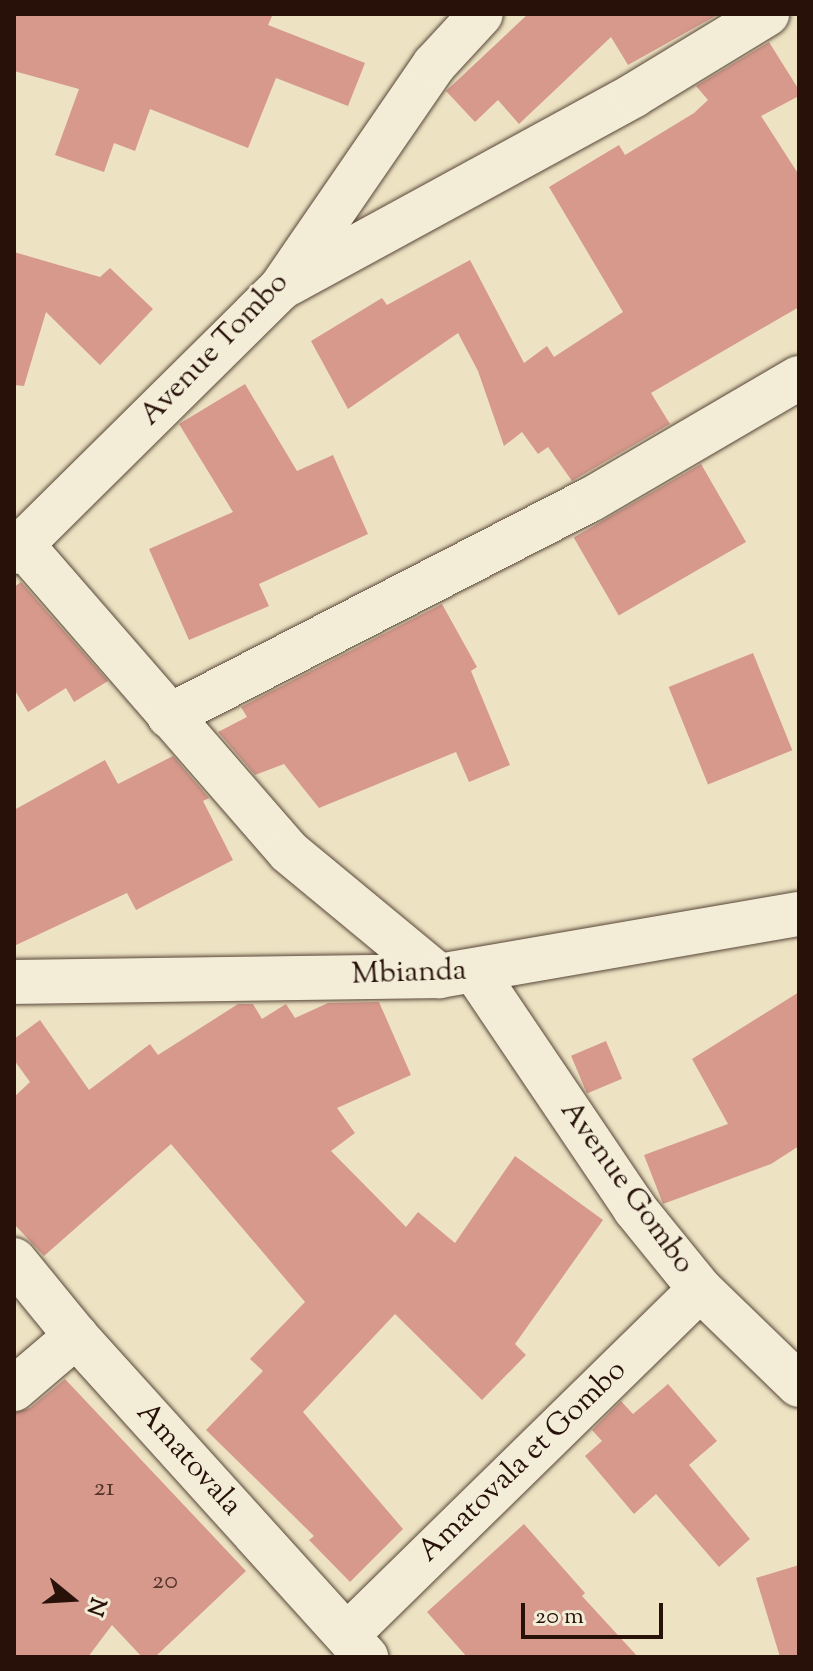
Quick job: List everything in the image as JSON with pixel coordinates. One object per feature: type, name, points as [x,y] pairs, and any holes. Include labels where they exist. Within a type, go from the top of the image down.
[{"type":"street","name":"Avenue Tombo","points":[[19,549],[280,289],[434,65],[481,14]]},
{"type":"street","points":[[280,289],[634,95],[767,14]]},
{"type":"street","points":[[169,716],[590,500],[799,378]]},
{"type":"street","name":"Avenue Gombo","points":[[19,549],[289,852],[457,975],[635,1209],[700,1289],[799,1385]]},
{"type":"street","name":"Mbianda","points":[[14,982],[457,975],[799,914]]},
{"type":"street","name":"Amatovala","points":[[14,1260],[76,1336],[356,1646]]},
{"type":"street","name":"Amatovala et Gombo","points":[[356,1646],[700,1289]]},
{"type":"street","points":[[14,1389],[76,1336]]},
{"type":"building","points":[[14,14],[273,14],[268,25],[365,63],[348,106],[276,78],[248,148],[150,109],[135,151],[114,143],[104,172],[55,155],[79,89],[14,71]]},
{"type":"building","points":[[528,14],[719,14],[628,65],[611,37],[519,124],[498,100],[475,122],[446,91]]},
{"type":"building","points":[[769,42],[799,90],[799,96],[761,116],[799,175],[799,307],[651,393],[670,424],[572,481],[548,447],[538,454],[522,432],[504,446],[478,371],[458,333],[348,409],[311,341],[382,298],[387,305],[470,260],[524,363],[547,346],[554,357],[623,312],[549,187],[619,145],[625,155],[694,113],[708,100],[696,86]]},
{"type":"building","points":[[14,252],[100,277],[110,268],[153,309],[100,365],[46,312],[24,386],[14,385]]},
{"type":"building","points":[[245,384],[297,471],[333,455],[368,534],[259,584],[269,606],[189,640],[149,549],[233,512],[179,424]]},
{"type":"building","points":[[701,464],[746,542],[619,615],[574,538]]},
{"type":"building","points":[[21,582],[108,681],[74,702],[66,688],[28,712],[14,689],[14,587]]},
{"type":"building","points":[[442,604],[477,667],[471,671],[510,765],[469,782],[456,752],[319,808],[284,764],[255,775],[218,732],[247,717],[241,707]]},
{"type":"building","points":[[753,653],[792,750],[708,784],[669,687]]},
{"type":"building","points":[[173,756],[209,798],[203,801],[233,860],[136,910],[127,893],[14,946],[14,810],[105,760],[118,784]]},
{"type":"building","points":[[799,992],[799,1146],[771,1164],[663,1204],[644,1155],[728,1124],[692,1059]]},
{"type":"building","points":[[379,1002],[411,1075],[337,1108],[355,1133],[331,1151],[406,1227],[418,1212],[455,1243],[515,1156],[603,1220],[515,1344],[526,1355],[482,1400],[395,1314],[303,1412],[403,1529],[350,1582],[309,1540],[314,1536],[206,1430],[263,1371],[250,1359],[305,1302],[171,1144],[44,1256],[14,1224],[14,1097],[30,1082],[14,1060],[14,1039],[40,1020],[89,1090],[150,1044],[158,1055],[238,1004],[253,1004],[262,1019],[286,1004],[295,1018],[328,1003]]},
{"type":"building","points":[[606,1041],[622,1079],[587,1094],[571,1056]]},
{"type":"building","points":[[65,1379],[246,1571],[155,1657],[142,1657],[112,1625],[88,1657],[14,1657],[14,1413],[30,1408]]},
{"type":"building","points":[[668,1384],[717,1441],[689,1465],[750,1539],[719,1567],[656,1494],[634,1514],[585,1456],[602,1441],[592,1430],[621,1401],[633,1414]]},
{"type":"building","points":[[524,1524],[585,1593],[582,1596],[638,1657],[467,1657],[427,1612]]},
{"type":"building","points":[[799,1565],[799,1657],[780,1657],[756,1578]]}]
